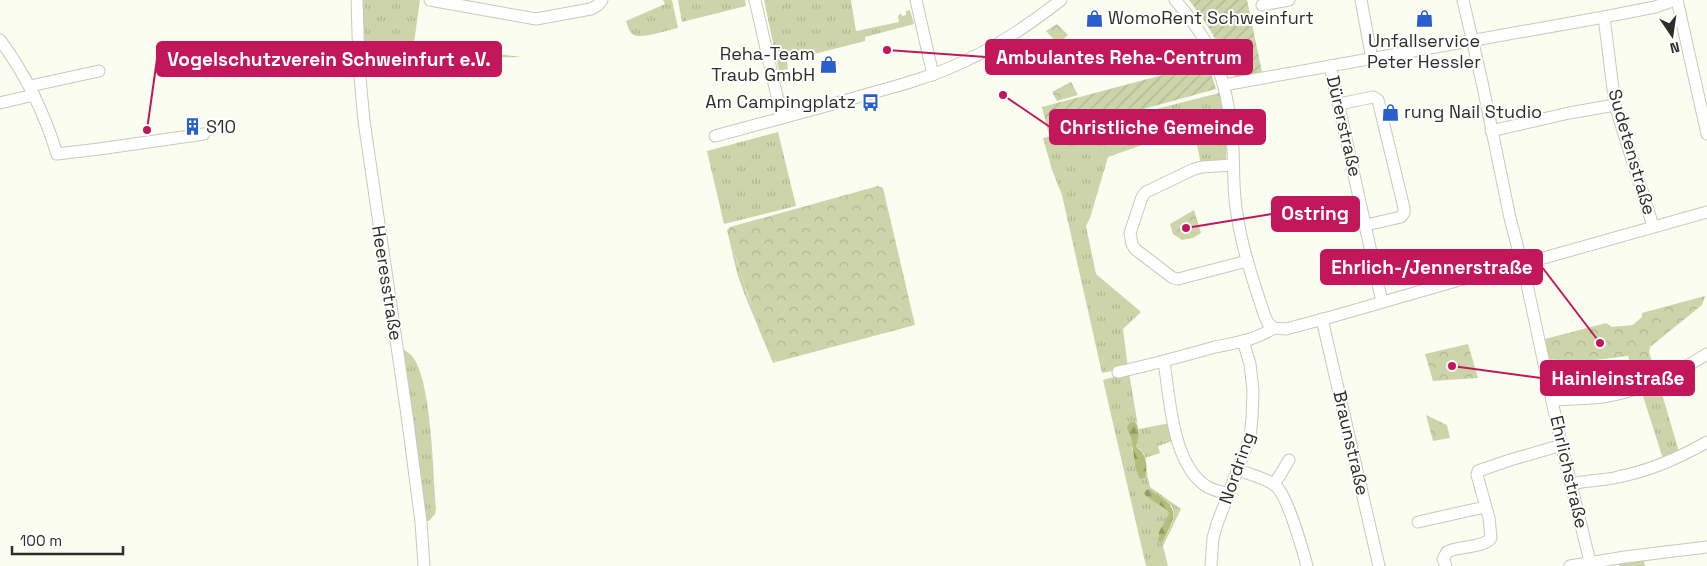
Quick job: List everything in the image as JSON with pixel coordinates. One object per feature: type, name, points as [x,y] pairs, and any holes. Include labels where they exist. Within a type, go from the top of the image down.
[{"type":"street","name":"Heeresstraße","points":[[356,0],[364,121],[407,415],[421,522],[424,566]]},
{"type":"street","points":[[430,0],[536,19],[591,9],[602,1]]},
{"type":"street","points":[[755,0],[782,118]]},
{"type":"street","points":[[916,0],[933,75]]},
{"type":"street","points":[[714,136],[933,75],[965,62],[1014,35],[1061,0]]},
{"type":"street","points":[[1175,0],[1197,26],[1205,39],[1224,85],[1230,120],[1237,214],[1247,261],[1268,323],[1273,328],[1279,330],[1286,329],[1707,212]]},
{"type":"street","points":[[1262,5],[1289,0]]},
{"type":"street","points":[[1361,0],[1372,59]]},
{"type":"street","name":"Ehrlichstraße","points":[[1463,0],[1484,90],[1510,218],[1590,562]]},
{"type":"street","points":[[1224,85],[1472,42],[1655,7],[1676,0],[1707,134]]},
{"type":"street","name":"Sudetenstraße","points":[[1604,17],[1615,104],[1653,226]]},
{"type":"street","points":[[0,40],[32,90],[48,126],[56,154],[99,150],[204,134]]},
{"type":"street","name":"Dürerstraße","points":[[1330,66],[1382,302]]},
{"type":"street","points":[[0,103],[32,90],[99,71]]},
{"type":"street","points":[[1339,104],[1373,97],[1378,100],[1404,208],[1404,213],[1401,217],[1366,225]]},
{"type":"street","points":[[1491,131],[1615,104]]},
{"type":"street","points":[[1234,164],[1194,169],[1146,192],[1142,197],[1130,239],[1135,249],[1173,278],[1178,279],[1247,261]]},
{"type":"street","name":"Braunstraße","points":[[1322,319],[1378,566]]},
{"type":"street","points":[[1118,372],[1243,341],[1273,328]]},
{"type":"street","name":"Nordring","points":[[1211,566],[1213,538],[1250,437],[1253,396],[1250,364],[1243,341]]},
{"type":"street","points":[[1552,400],[1594,398],[1635,389],[1674,373],[1707,354]]},
{"type":"street","points":[[1164,362],[1176,435],[1183,455],[1193,474],[1207,487],[1228,494]]},
{"type":"street","points":[[1572,484],[1640,472],[1674,459],[1707,442]]},
{"type":"street","points":[[1446,566],[1444,559],[1447,552],[1489,542],[1490,527],[1477,475],[1478,470],[1562,445]]},
{"type":"street","points":[[1274,485],[1289,460]]},
{"type":"street","points":[[1238,470],[1274,485],[1283,496],[1307,566]]},
{"type":"street","points":[[1418,522],[1485,507]]},
{"type":"street","points":[[1570,566],[1707,547]]},
{"type":"green space","points":[[360,0],[420,0],[414,43],[521,57],[363,60]]},
{"type":"green space","points":[[663,0],[672,0],[678,28],[643,36],[632,34],[626,21],[665,4]]},
{"type":"green space","points":[[678,0],[745,0],[746,6],[682,22]]},
{"type":"green space","points":[[764,0],[851,0],[856,31],[899,22],[898,16],[901,13],[902,16],[906,15],[906,11],[910,10],[914,24],[865,37],[865,41],[787,61],[788,69],[779,71]]},
{"type":"green space","points":[[1189,0],[1247,0],[1262,72],[1235,77],[1233,68],[1228,68],[1212,33]]},
{"type":"green space","points":[[1057,24],[1068,35],[1058,44],[1046,31]]},
{"type":"green space","points":[[1208,63],[1216,89],[1049,135],[1042,107]]},
{"type":"green space","points":[[1071,82],[1078,95],[1057,101],[1052,92]]},
{"type":"green space","points":[[1219,93],[1224,115],[1219,119],[1219,124],[1226,125],[1226,160],[1201,164],[1193,127],[1108,157],[1086,226],[1096,274],[1141,312],[1123,329],[1128,368],[1102,373],[1062,195],[1052,170],[1043,138]]},
{"type":"green space","points":[[778,132],[796,206],[724,224],[707,151]]},
{"type":"green space","points":[[878,186],[883,188],[915,325],[776,362],[744,284],[730,234],[730,227]]},
{"type":"green space","points":[[1194,210],[1201,233],[1193,238],[1182,240],[1173,234],[1170,224]]},
{"type":"green space","points":[[730,227],[734,252],[748,296],[776,362],[773,363],[737,273],[727,230]]},
{"type":"green space","points":[[1705,296],[1702,305],[1650,347],[1649,352],[1657,377],[1635,385],[1628,356],[1582,361],[1549,360],[1545,339],[1606,323],[1612,327],[1633,325],[1642,317],[1642,313]]},
{"type":"green space","points":[[1468,344],[1478,378],[1433,381],[1425,354]]},
{"type":"green space","points":[[403,349],[412,356],[419,368],[428,406],[436,508],[435,514],[429,521],[423,521]]},
{"type":"green space","points":[[1129,373],[1138,426],[1136,422],[1129,432],[1135,464],[1146,476],[1146,469],[1150,487],[1181,509],[1163,546],[1168,566],[1146,566],[1103,380]],"holes":[[[1146,497],[1172,506],[1174,515],[1172,524],[1163,541],[1158,540],[1158,536],[1169,513],[1167,509]]]},
{"type":"green space","points":[[1660,387],[1679,452],[1663,459],[1642,393]]},
{"type":"green space","points":[[1426,415],[1447,425],[1450,438],[1433,441]]},
{"type":"green space","points":[[1130,422],[1135,422],[1138,428],[1136,447],[1140,450],[1146,461],[1145,478],[1140,479],[1136,469],[1127,427]]},
{"type":"green space","points":[[1170,423],[1173,441],[1158,446],[1160,453],[1145,458],[1139,448],[1136,448],[1139,429]]},
{"type":"green space","points":[[1149,489],[1166,501],[1173,511],[1172,523],[1163,541],[1159,542],[1159,532],[1169,513],[1146,496],[1144,493]]},
{"type":"green space","points":[[1643,557],[1645,566],[1619,566],[1618,561]]},
{"type":"place","name":"WomoRent Schweinfurt","points":[[1094,18]]},
{"type":"place","name":"Unfallservice Peter Hessler","points":[[1424,18]]},
{"type":"place","name":"Ambulantes Reha-Centrum","points":[[887,50]]},
{"type":"place","name":"Reha-Team Traub GmbH","points":[[829,64]]},
{"type":"place","name":"Christliche Gemeinde","points":[[1003,95]]},
{"type":"place","name":"Am Campingplatz","points":[[870,102]]},
{"type":"place","name":"rung Nail Studio","points":[[1390,112]]},
{"type":"place","name":"S10","points":[[192,127]]},
{"type":"place","name":"Vogelschutzverein Schweinfurt e.V.","points":[[147,130]]},
{"type":"place","name":"Ostring","points":[[1186,228]]},
{"type":"place","name":"Ehrlich-/Jennerstraße","points":[[1600,343]]},
{"type":"place","name":"Hainleinstraße","points":[[1452,366]]}]
